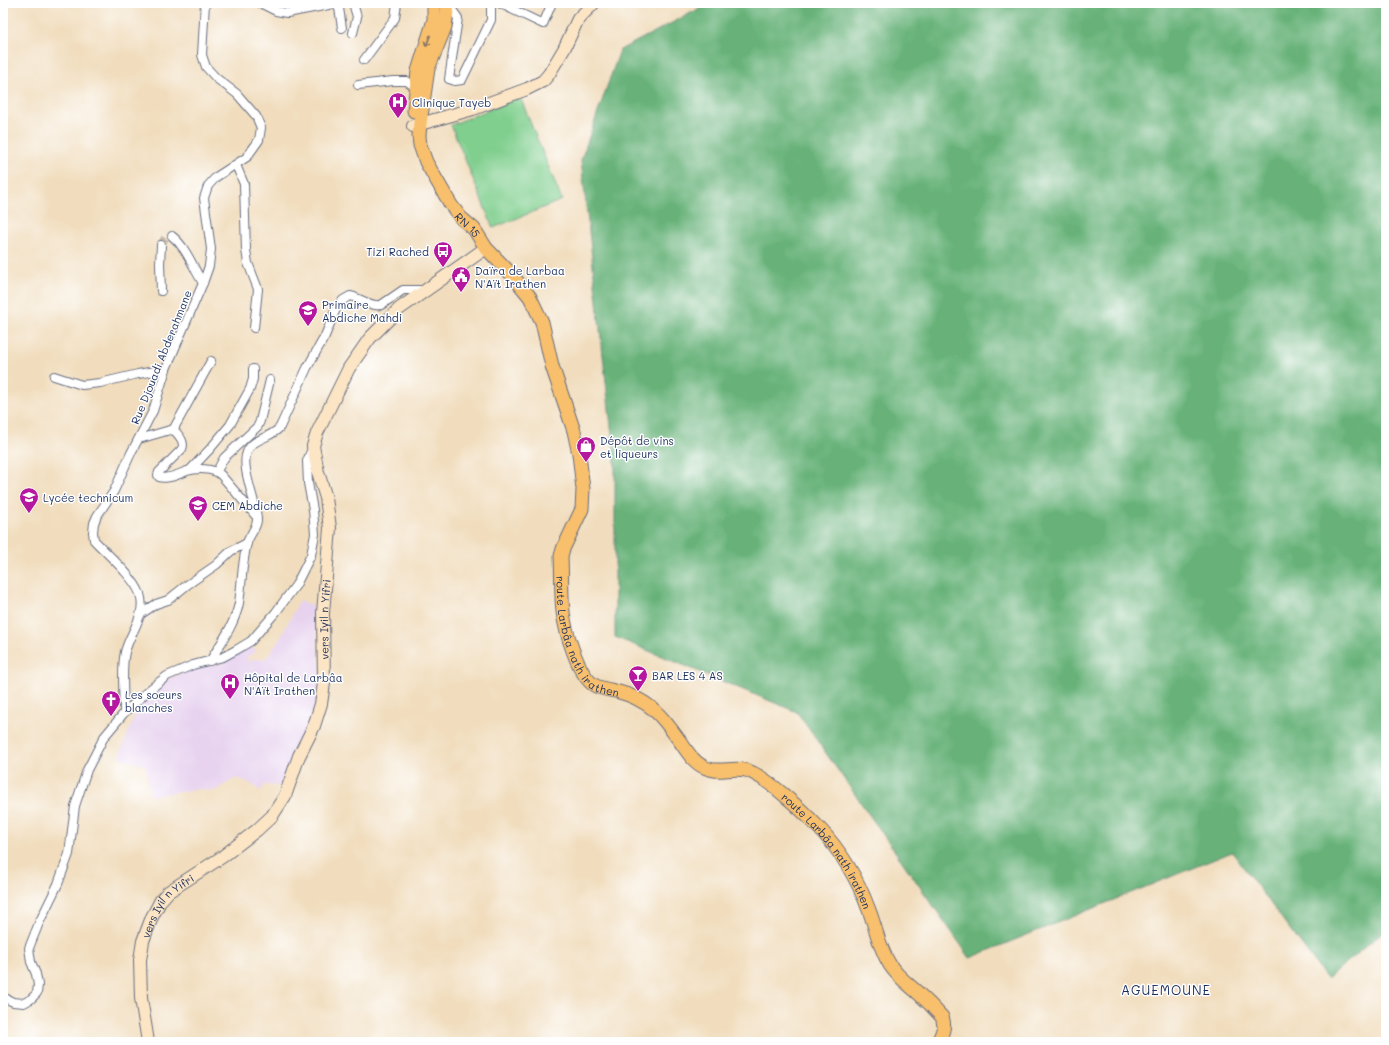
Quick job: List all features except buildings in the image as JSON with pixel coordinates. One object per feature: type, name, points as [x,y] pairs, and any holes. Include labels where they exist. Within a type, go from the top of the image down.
[{"type":"main road","name":"RN 15","points":[[434,3],[434,20],[420,62],[415,86],[417,125],[420,140],[426,162],[455,211],[474,229],[484,245]]},
{"type":"main road","points":[[417,125],[473,109],[528,89],[543,80],[549,74],[564,49],[578,19],[594,3]]},
{"type":"main road","name":"RN 15","points":[[417,125],[428,69],[445,27],[448,4]]},
{"type":"main road","points":[[313,446],[317,433],[349,368],[370,338],[399,309],[484,245]]},
{"type":"main road","name":"route Larbâa nath irathen","points":[[484,245],[530,297],[537,310],[542,322],[552,366],[574,431],[579,454],[583,499],[582,509],[561,556],[563,612],[567,630],[583,675],[589,682],[596,686],[630,695],[653,709],[669,726],[697,764],[718,772],[745,770],[754,773],[772,784],[819,828],[841,856],[857,882],[869,909],[890,966],[942,1017],[944,1022],[943,1030],[938,1042]]},
{"type":"main road","name":"vers Iγil n Yifri","points":[[148,1042],[141,998],[140,960],[143,941],[155,911],[161,900],[168,892],[222,857],[257,830],[272,816],[286,796],[299,756],[314,726],[321,704],[324,684],[323,613],[330,528],[326,498],[318,472],[313,446]]},
{"type":"street","name":"Rue Djouadi Abderahmane","points":[[124,713],[124,664],[126,651],[141,614],[142,603],[140,593],[132,581],[94,540],[94,523],[97,516],[114,492],[153,411],[166,370],[209,266],[211,249],[204,198],[208,186],[216,177],[236,166],[247,157],[259,140],[261,128],[256,116],[237,94],[216,78],[206,66],[202,55],[205,3]]},
{"type":"street","points":[[260,3],[276,11],[286,13],[334,4],[339,8],[342,28]]},
{"type":"street","points":[[353,3],[357,17],[353,33]]},
{"type":"street","points":[[364,60],[395,18],[397,3]]},
{"type":"street","points":[[491,3],[491,20]]},
{"type":"street","points":[[448,4],[458,18],[449,79],[455,81],[462,80],[491,20],[501,3],[543,24],[552,3]]},
{"type":"street","points":[[358,85],[407,81],[415,86]]},
{"type":"street","points":[[236,166],[244,184],[246,250],[248,263],[258,289],[254,328]]},
{"type":"street","points":[[172,236],[188,256],[203,283]]},
{"type":"street","points":[[161,245],[161,291]]},
{"type":"street","points":[[210,660],[235,616],[247,543],[256,525],[256,515],[246,471],[245,456],[247,450],[251,445],[276,432],[280,427],[307,368],[325,336],[336,309],[343,300],[350,296],[376,306],[380,305],[402,290],[424,290]]},
{"type":"street","points":[[139,438],[173,430],[211,361]]},
{"type":"street","points":[[190,470],[230,425],[250,389],[254,379],[253,369]]},
{"type":"street","points":[[54,376],[82,385],[166,370]]},
{"type":"street","points":[[216,471],[224,458],[258,426],[270,380]]},
{"type":"street","points":[[173,430],[183,442],[182,449],[159,472],[158,475],[162,478],[166,478],[190,470],[216,471],[256,515]]},
{"type":"street","points":[[3,997],[13,1002],[24,1003],[37,993],[38,985],[36,974],[30,962],[30,948],[39,923],[58,884],[69,854],[75,806],[87,770],[104,736],[124,713],[167,676],[194,665],[230,654],[251,641],[276,612],[296,585],[311,556],[315,534],[314,510],[308,483],[307,461],[313,446]]},
{"type":"street","points":[[141,614],[156,604],[168,600],[216,565],[231,551],[247,543]]},
{"type":"shaded area","name":"Hôpital de Larbâa N'Aït Irathen","points":[[299,601],[313,605],[321,675],[315,712],[289,766],[283,786],[264,785],[261,791],[248,782],[236,778],[214,791],[200,789],[150,796],[146,766],[119,757],[140,702],[163,681],[204,664],[220,664],[250,646],[257,651],[246,658],[249,662],[255,658],[261,660],[268,656],[281,637]]},
{"type":"green space","points":[[710,3],[1386,3],[1386,929],[1327,979],[1232,852],[970,958],[797,712],[615,637],[615,462],[581,160],[620,50]]},
{"type":"green space","points":[[520,97],[562,200],[493,228],[451,125]]},
{"type":"tunnel","points":[[161,245],[165,238],[172,236]]},
{"type":"place","name":"Clinique Tayeb","points":[[398,119]]},
{"type":"place","name":"Tizi Rached","points":[[443,268]]},
{"type":"place","name":"Daïra de Larbaa N'Aït Irathen","points":[[461,293]]},
{"type":"place","name":"Primaire Abdiche Mahdi","points":[[308,327]]},
{"type":"place","name":"Dépôt de vins et liqueurs","points":[[586,463]]},
{"type":"place","name":"Lycée technicum","points":[[29,514]]},
{"type":"place","name":"CEM Abdiche","points":[[198,522]]},
{"type":"place","name":"BAR LES 4 AS","points":[[638,692]]},
{"type":"place","name":"Hôpital de Larbâa N'Aït Irathen","points":[[230,700]]},
{"type":"place","name":"Les soeurs blanches","points":[[111,717]]},
{"type":"district","name":"AGUEMOUNE","points":[[1166,989]]}]
